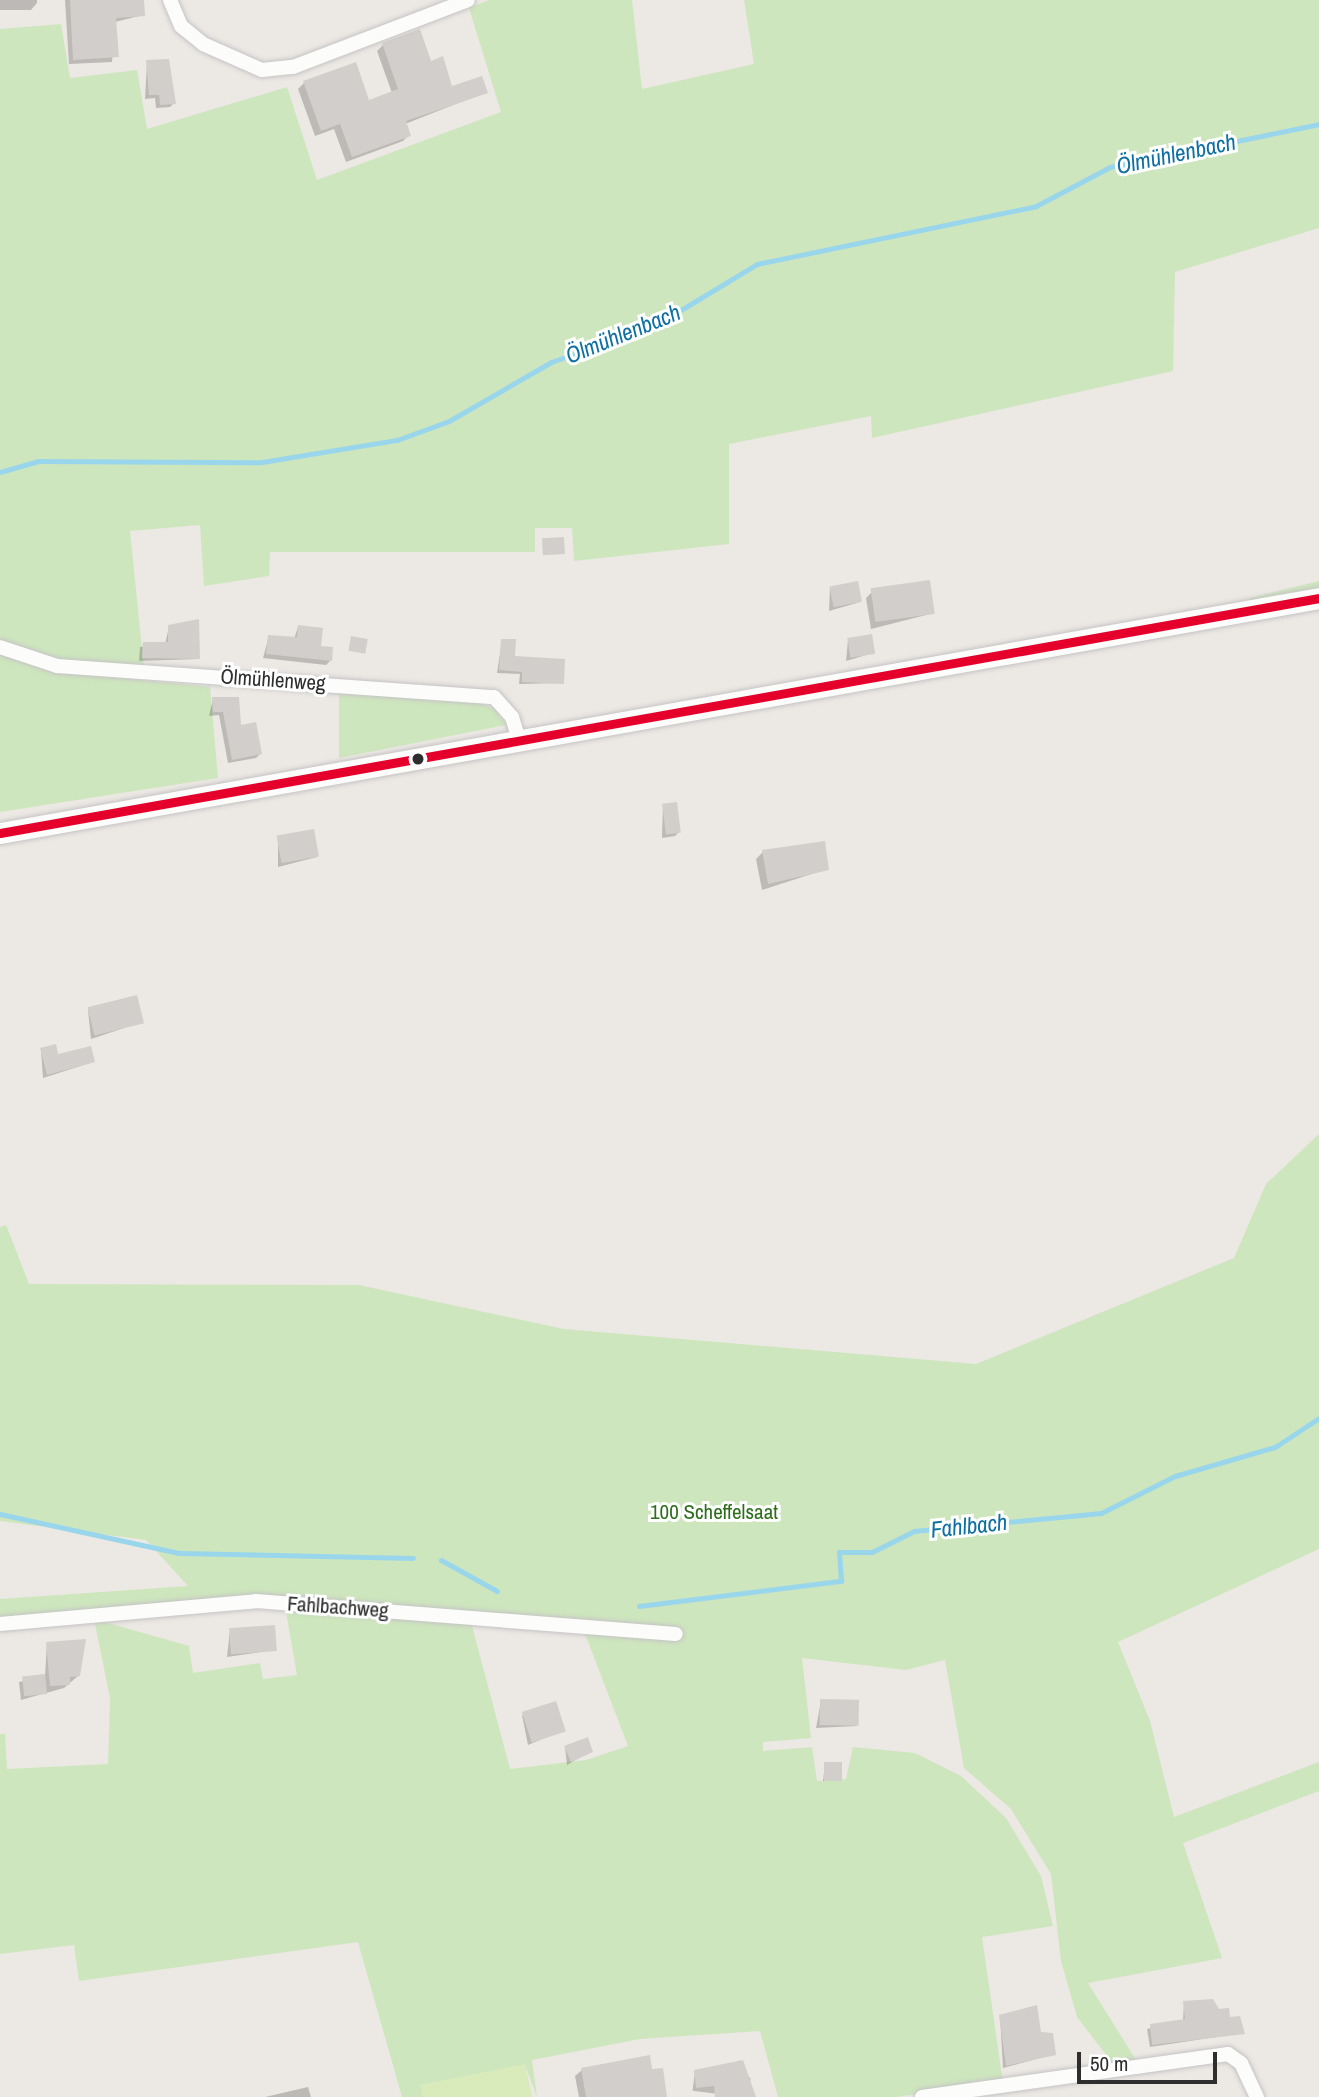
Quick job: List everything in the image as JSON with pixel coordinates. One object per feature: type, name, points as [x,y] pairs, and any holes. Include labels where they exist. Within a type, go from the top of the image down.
[{"type":"street","points":[[170,0],[181,26],[203,44],[262,70],[293,67],[468,0]]},
{"type":"street","points":[[0,833],[520,743],[1319,598]]},
{"type":"street","name":"Ölmühlenweg","points":[[0,647],[57,666],[494,697],[512,717],[520,743]]},
{"type":"street","name":"Fahlbachweg","points":[[0,1624],[256,1601],[676,1634]]},
{"type":"street","points":[[922,2097],[1228,2054],[1241,2063],[1257,2097]]},
{"type":"green space","points":[[489,0],[632,0],[642,89],[754,64],[744,0],[1319,0],[1319,228],[1175,272],[1173,371],[872,438],[871,416],[729,444],[729,544],[574,561],[572,528],[535,528],[535,552],[270,552],[269,576],[204,586],[200,525],[130,531],[144,669],[58,662],[0,642],[0,29],[61,24],[70,78],[137,70],[147,129],[287,87],[317,180],[501,112],[469,8]]},
{"type":"green space","points":[[1319,581],[1319,588],[1251,603],[1250,598]]},
{"type":"green space","points":[[0,654],[52,671],[210,687],[218,778],[0,812]]},
{"type":"green space","points":[[339,691],[477,702],[495,709],[506,725],[339,758]]},
{"type":"green space","name":"100 Scheffelsaat","points":[[1319,1134],[1319,1549],[1118,1642],[1150,1721],[1174,1817],[1319,1762],[1319,1791],[1183,1843],[1222,1958],[1088,1983],[1136,2060],[1113,2064],[1077,2017],[1061,1961],[1051,1874],[1011,1809],[964,1768],[945,1660],[906,1670],[802,1658],[811,1738],[763,1742],[763,1751],[812,1747],[817,1781],[846,1779],[853,1747],[915,1753],[961,1776],[1006,1818],[1041,1876],[1053,1926],[982,1937],[1003,2083],[896,2097],[778,2097],[760,2031],[640,2039],[532,2060],[537,2097],[525,2065],[421,2085],[423,2097],[402,2097],[358,1942],[79,1981],[74,1945],[0,1954],[0,1734],[5,1734],[7,1769],[108,1764],[110,1698],[94,1619],[189,1646],[193,1673],[260,1663],[263,1679],[297,1675],[285,1606],[471,1622],[510,1769],[586,1760],[628,1746],[584,1631],[255,1597],[0,1620],[0,1599],[188,1586],[146,1540],[0,1521],[0,1227],[6,1225],[29,1284],[359,1285],[564,1329],[976,1364],[1234,1258],[1266,1184]]},
{"type":"green space","points":[[525,2064],[532,2097],[423,2097],[420,2085]]},
{"type":"building","points":[[70,0],[144,0],[145,16],[116,18],[119,57],[73,60]]},
{"type":"building","points":[[420,29],[431,61],[443,56],[452,86],[482,76],[488,93],[406,121],[411,136],[352,157],[340,124],[321,131],[303,81],[356,62],[369,100],[398,89],[382,43]]},
{"type":"building","points":[[169,59],[176,104],[160,105],[159,95],[149,95],[146,60]]},
{"type":"building","points":[[564,537],[565,554],[543,555],[542,538]]},
{"type":"building","points":[[930,580],[935,614],[875,622],[871,588]]},
{"type":"building","points":[[858,581],[862,602],[834,607],[830,587]]},
{"type":"building","points":[[199,619],[200,659],[142,658],[143,642],[168,642],[168,625]]},
{"type":"building","points":[[298,625],[323,628],[321,646],[333,647],[332,661],[266,654],[268,635],[297,637]]},
{"type":"building","points":[[872,634],[875,654],[850,658],[847,638]]},
{"type":"building","points":[[351,636],[368,639],[365,654],[348,651]]},
{"type":"building","points":[[501,639],[516,639],[515,656],[565,659],[564,684],[522,682],[522,672],[499,670]]},
{"type":"building","points":[[212,697],[239,697],[241,725],[256,722],[262,754],[232,760],[223,712],[213,712]]},
{"type":"building","points":[[677,802],[681,833],[666,835],[662,804]]},
{"type":"building","points":[[314,829],[319,857],[281,863],[277,836]]},
{"type":"building","points":[[825,841],[829,870],[768,884],[762,850]]},
{"type":"building","points":[[137,995],[144,1023],[95,1035],[88,1007]]},
{"type":"building","points":[[56,1044],[58,1054],[91,1046],[95,1062],[47,1075],[40,1048]]},
{"type":"building","points":[[275,1625],[277,1651],[231,1654],[229,1628]]},
{"type":"building","points":[[86,1639],[80,1676],[70,1677],[70,1685],[50,1686],[46,1642]]},
{"type":"building","points":[[45,1674],[47,1694],[24,1696],[22,1676]]},
{"type":"building","points":[[820,1699],[859,1700],[859,1726],[820,1725]]},
{"type":"building","points":[[556,1701],[566,1731],[532,1743],[522,1712]]},
{"type":"building","points":[[588,1737],[593,1752],[571,1762],[564,1746]]},
{"type":"building","points":[[824,1762],[842,1762],[842,1781],[824,1781]]},
{"type":"building","points":[[1213,1999],[1219,2009],[1229,2008],[1230,2017],[1240,2016],[1245,2034],[1152,2045],[1150,2024],[1185,2019],[1183,2001]]},
{"type":"building","points":[[1037,2005],[1041,2032],[1053,2033],[1056,2055],[1006,2066],[999,2015]]},
{"type":"building","points":[[650,2055],[652,2069],[663,2068],[667,2097],[586,2097],[581,2068]]},
{"type":"building","points":[[743,2060],[756,2097],[715,2097],[714,2086],[696,2088],[694,2070]]},
{"type":"waterway","name":"Ölmühlenbach","points":[[0,472],[38,461],[262,462],[397,440],[449,421],[551,362],[651,328],[757,264],[1036,206],[1110,167],[1319,124]]},
{"type":"waterway","name":"Fahlbach","points":[[639,1606],[841,1581],[839,1552],[872,1552],[914,1531],[1101,1513],[1175,1476],[1275,1447],[1319,1418]]},
{"type":"waterway","points":[[0,1514],[179,1553],[413,1558]]},
{"type":"waterway","name":"Fahlbach","points":[[441,1560],[497,1591]]},
{"type":"transit line","points":[[0,833],[1319,598]]}]
